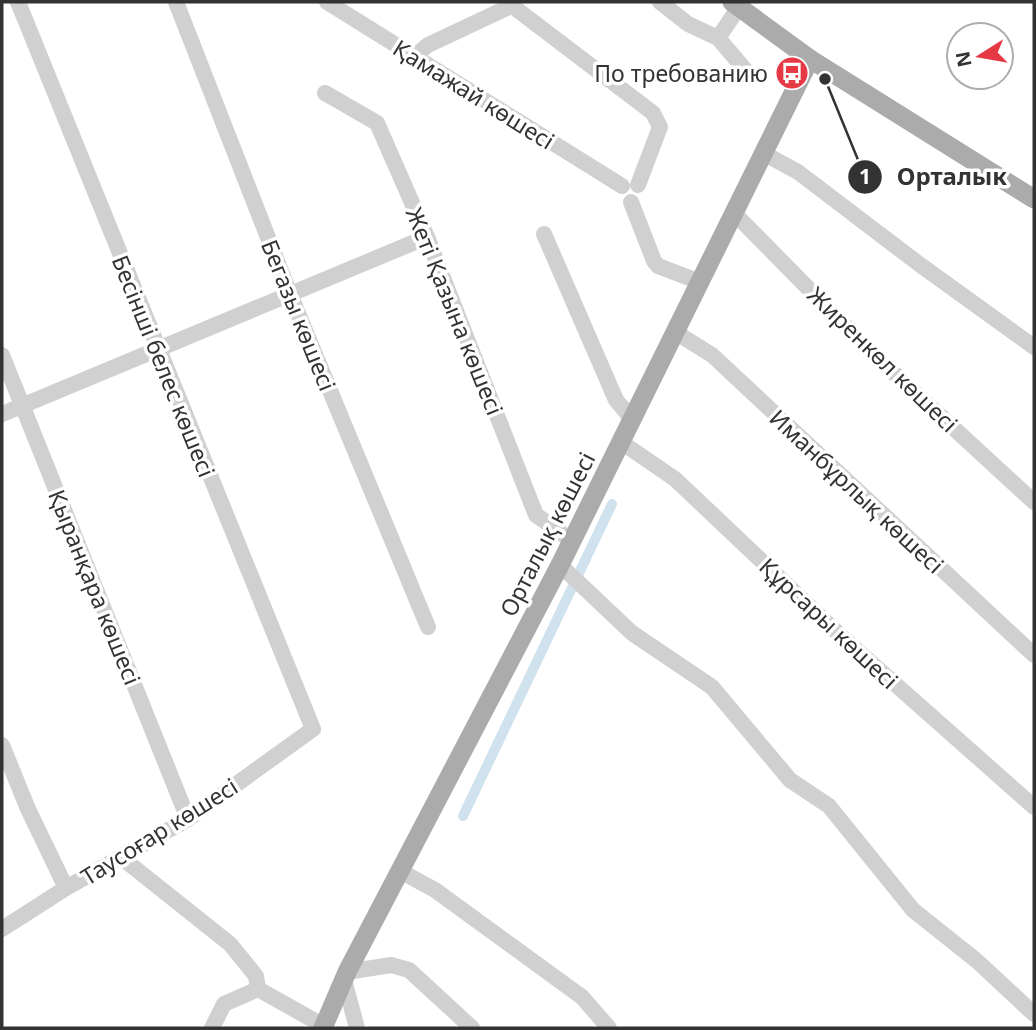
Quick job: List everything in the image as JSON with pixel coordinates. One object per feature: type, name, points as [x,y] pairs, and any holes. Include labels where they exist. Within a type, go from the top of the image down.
[{"type":"main road","points":[[736,4],[810,58],[1034,199]]},
{"type":"main road","name":"Орталық көшесі","points":[[323,1027],[346,976],[560,565],[810,58]]},
{"type":"street","name":"Бесінші белес көшесі","points":[[18,2],[313,729]]},
{"type":"street","name":"Бегазы көшесі","points":[[176,2],[290,294],[428,627]]},
{"type":"street","name":"Қамажай көшесі","points":[[327,2],[630,185]]},
{"type":"street","points":[[660,2],[688,24],[718,38],[747,72]]},
{"type":"street","points":[[415,56],[428,45],[509,4],[653,113],[660,127],[630,185],[640,195],[631,202],[654,261],[700,282]]},
{"type":"street","points":[[718,38],[736,4]]},
{"type":"street","name":"Жеті Қазына көшесі","points":[[325,93],[377,123],[427,237],[536,516],[572,541]]},
{"type":"street","points":[[764,153],[798,172],[1034,347]]},
{"type":"street","name":"Жиренкөл көшесі","points":[[734,213],[872,353],[1034,502]]},
{"type":"street","points":[[544,234],[616,400],[633,419]]},
{"type":"street","points":[[2,414],[427,237]]},
{"type":"street","points":[[919,264],[925,258],[930,258],[951,274]]},
{"type":"street","name":"Иманбұрлық көшесі","points":[[676,332],[712,355],[1034,655]]},
{"type":"street","name":"Қыранқара көшесі","points":[[2,355],[188,818]]},
{"type":"street","name":"Құрсары көшесі","points":[[621,442],[675,479],[842,637],[1034,807]]},
{"type":"street","points":[[560,565],[632,633],[712,687],[790,780],[829,806],[913,910],[978,961],[1034,1014]]},
{"type":"street","name":"Тауcоғар көшесі","points":[[2,929],[66,888],[188,818],[313,729]]},
{"type":"street","points":[[2,745],[66,888]]},
{"type":"street","points":[[122,858],[230,944],[256,976],[258,989]]},
{"type":"street","points":[[400,871],[435,890],[582,997],[609,1028]]},
{"type":"street","points":[[357,1028],[346,976],[391,965],[409,970],[472,1028]]},
{"type":"street","points":[[258,989],[323,1027]]},
{"type":"street","points":[[212,1028],[224,1004],[258,989]]},
{"type":"waterway","points":[[463,816],[612,504]]},
{"type":"place","name":"По требованию","points":[[792,73]]},
{"type":"place","name":"Орталык","points":[[825,79]]}]
